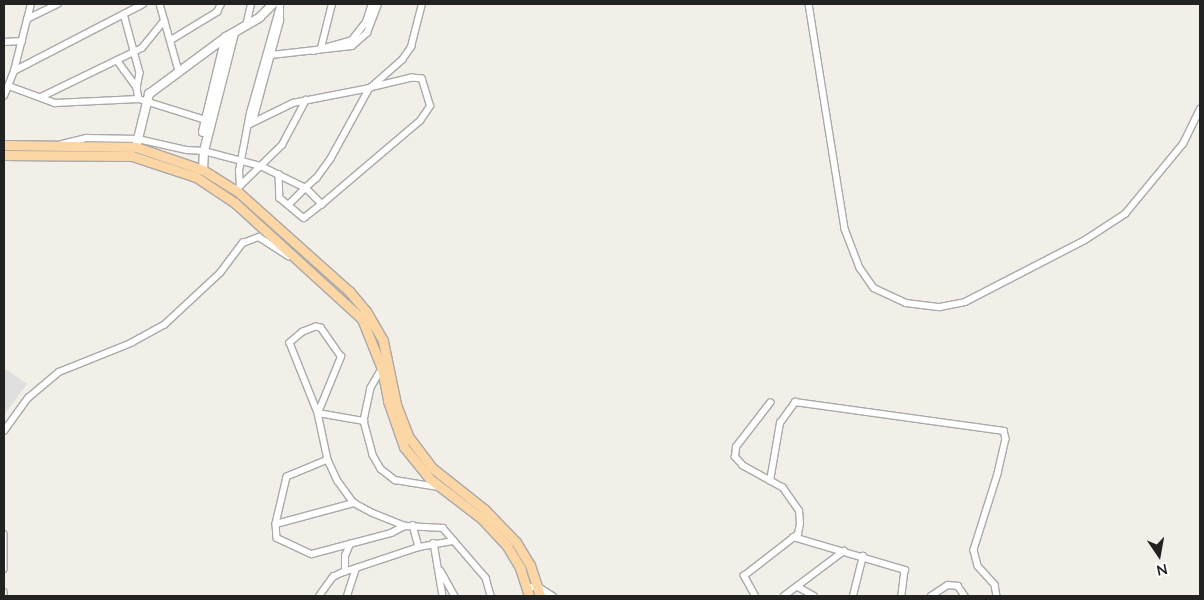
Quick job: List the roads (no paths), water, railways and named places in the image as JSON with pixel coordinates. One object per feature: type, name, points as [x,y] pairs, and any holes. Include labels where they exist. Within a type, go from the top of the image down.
[{"type":"main road","points":[[4,145],[137,143],[203,170],[238,189],[349,291],[366,312],[383,341],[396,404],[408,436],[431,467],[500,523],[530,564],[540,592]]},
{"type":"main road","points":[[4,155],[108,154],[132,156],[174,168],[217,189],[299,258],[362,319],[382,369],[388,401],[404,447],[440,487],[494,531],[512,554],[528,592]]},
{"type":"street","points":[[4,96],[14,71],[32,4]]},
{"type":"street","points":[[27,19],[58,4]]},
{"type":"street","points":[[14,71],[143,4]]},
{"type":"street","points":[[160,4],[179,70]]},
{"type":"street","points":[[171,40],[217,12],[221,4]]},
{"type":"street","points":[[246,27],[251,4]]},
{"type":"street","points":[[142,100],[179,70],[226,37],[246,27],[277,4]]},
{"type":"street","points":[[238,189],[242,160],[280,21],[277,4]]},
{"type":"street","points":[[252,122],[250,112],[277,4]]},
{"type":"street","points":[[322,49],[332,4]]},
{"type":"street","points":[[271,55],[314,51],[344,43],[356,37],[366,22],[372,4]]},
{"type":"street","points":[[322,49],[358,42],[367,33],[378,4]]},
{"type":"street","points":[[289,205],[331,159],[370,88],[402,60],[411,47],[422,4]]},
{"type":"street","points":[[809,4],[845,229],[860,268],[874,288],[906,303],[940,308],[965,302],[1085,240],[1125,214],[1183,144],[1200,108]]},
{"type":"street","points":[[124,14],[140,73],[137,88]]},
{"type":"street","points":[[41,97],[134,52],[148,43],[164,21]]},
{"type":"street","points":[[202,153],[234,33]]},
{"type":"street","points":[[203,170],[202,153],[206,120],[226,37]]},
{"type":"street","points":[[4,42],[22,41]]},
{"type":"street","points":[[117,60],[137,88],[142,100],[137,143],[242,160],[261,166],[306,188],[322,204]]},
{"type":"street","points":[[252,122],[293,103],[412,78],[422,79],[430,106],[420,121],[304,218],[280,198],[279,174]]},
{"type":"street","points":[[9,86],[55,103],[142,100],[206,120]]},
{"type":"street","points":[[238,189],[282,145],[306,100]]},
{"type":"street","points":[[4,431],[28,398],[59,372],[131,343],[164,325],[220,272],[244,243],[259,237],[291,258],[299,258]]},
{"type":"street","points":[[318,413],[340,363],[340,353],[321,328],[316,326],[290,343],[318,413],[328,460],[338,481],[354,503],[405,526]]},
{"type":"street","points":[[382,369],[371,388],[364,421],[373,455],[381,469],[395,480],[440,487]]},
{"type":"street","points":[[770,481],[780,423],[795,402],[1004,432],[1006,439],[998,474],[974,550],[978,566],[995,585],[997,596]]},
{"type":"street","points":[[755,596],[744,576],[798,534],[799,511],[783,488],[743,466],[735,457],[736,447],[770,403]]},
{"type":"street","points":[[318,413],[364,421]]},
{"type":"street","points":[[328,460],[287,477],[276,524],[277,538],[312,554],[391,533],[405,526],[443,528],[452,541],[486,578],[491,596]]},
{"type":"street","points":[[276,524],[354,503]]},
{"type":"street","points":[[413,525],[418,546]]},
{"type":"street","points":[[4,534],[4,569]]},
{"type":"street","points":[[793,537],[863,556],[905,570],[902,596]]},
{"type":"street","points":[[319,596],[333,578],[345,572],[418,546],[452,541]]},
{"type":"street","points":[[434,543],[443,596]]},
{"type":"street","points":[[345,572],[345,556],[350,544]]},
{"type":"street","points":[[784,596],[844,551]]},
{"type":"street","points":[[853,596],[863,556]]},
{"type":"street","points":[[438,565],[455,596]]},
{"type":"street","points":[[347,596],[356,569]]},
{"type":"street","points":[[931,596],[948,585],[958,586],[965,596]]},
{"type":"street","points":[[798,587],[814,596]]},
{"type":"street","points":[[528,592],[540,592],[553,596]]}]
